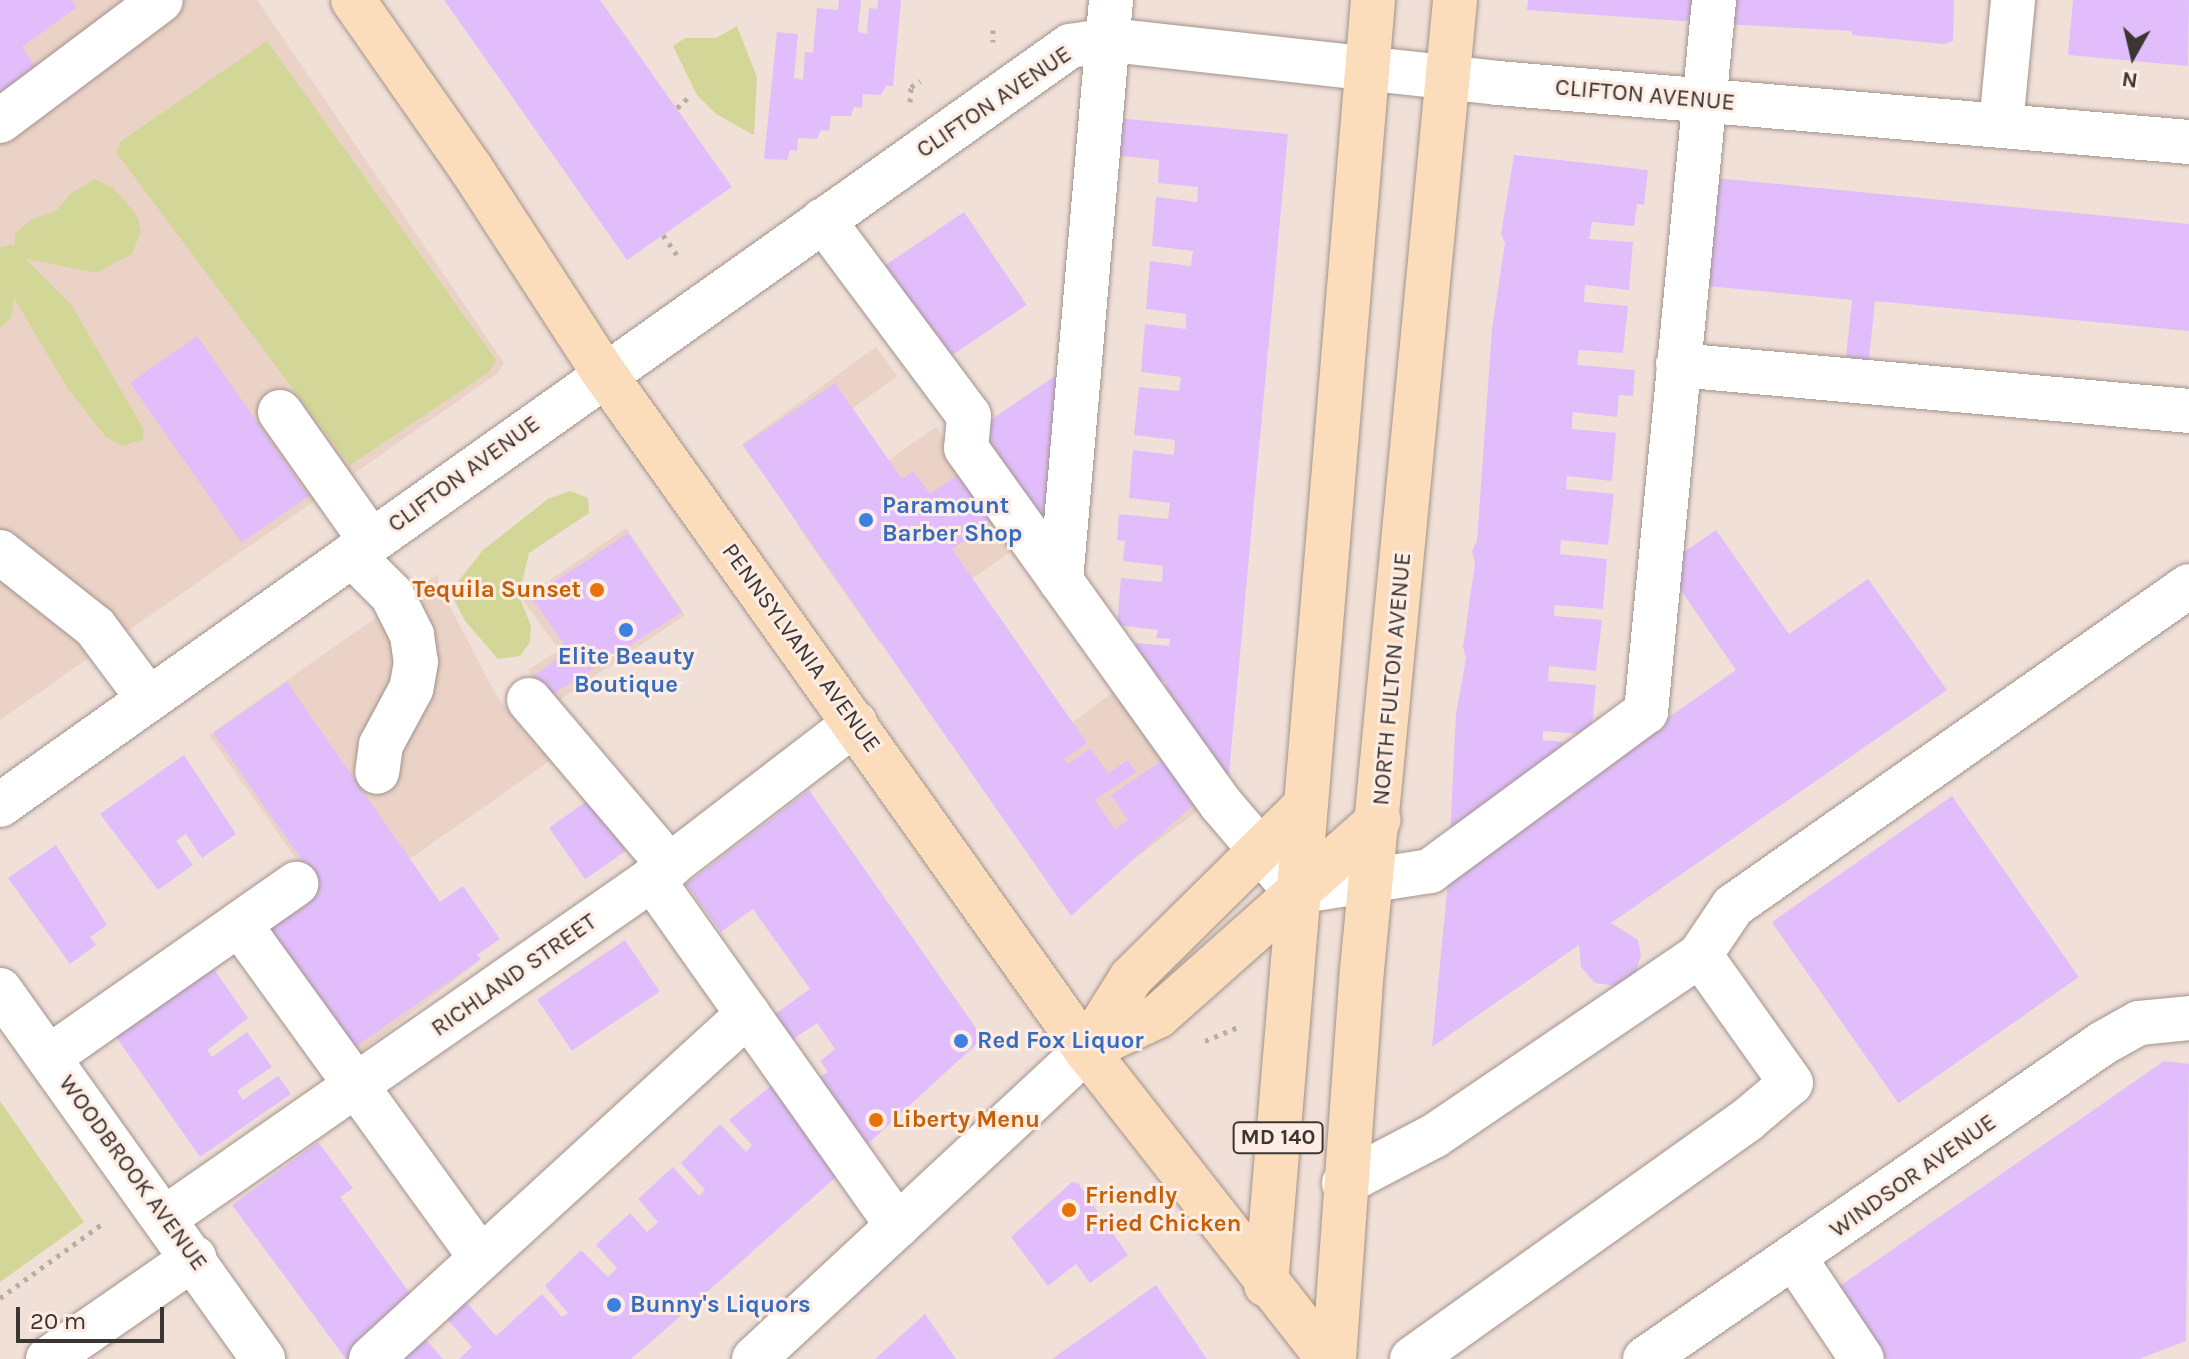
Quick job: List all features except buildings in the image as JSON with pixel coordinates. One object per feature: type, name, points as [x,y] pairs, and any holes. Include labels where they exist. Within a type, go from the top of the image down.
[{"type":"main road","name":"PENNSYLVANIA AVENUE","points":[[353,0],[470,167],[604,373],[1086,1050],[1266,1285],[1331,1359]]},
{"type":"main road","points":[[1086,1050],[1131,978],[1304,807],[1373,0]]},
{"type":"main road","name":"NORTH FULTON AVENUE","points":[[1331,1359],[1344,1183],[1455,0]]},
{"type":"main road","name":"MD 140","points":[[1266,1285],[1304,807]]},
{"type":"main road","points":[[1086,1050],[1158,1016],[1379,820]]},
{"type":"street","points":[[0,121],[161,0]]},
{"type":"street","points":[[823,220],[969,416],[966,448],[1260,851],[1296,892],[1430,871],[1646,712],[1714,0]]},
{"type":"street","points":[[2001,125],[2013,0]]},
{"type":"street","points":[[1061,581],[1110,20]]},
{"type":"street","name":"CLIFTON AVENUE","points":[[0,805],[604,373],[1110,20],[1366,71],[2189,142]]},
{"type":"street","points":[[1678,365],[2189,411]]},
{"type":"street","points":[[280,412],[392,595],[412,635],[416,662],[411,689],[381,745],[377,772]]},
{"type":"street","points":[[0,552],[95,627],[148,698]]},
{"type":"street","points":[[1344,1183],[1434,1136],[1700,955],[1733,906],[2189,586]]},
{"type":"street","points":[[529,700],[661,873],[748,1014],[898,1226]]},
{"type":"street","name":"RICHLAND STREET","points":[[165,1218],[661,873],[855,723]]},
{"type":"street","points":[[49,1057],[296,884]]},
{"type":"street","points":[[240,925],[481,1258]]},
{"type":"street","points":[[1412,1359],[1747,1120],[1791,1083],[1700,955]]},
{"type":"street","name":"WOODBROOK AVENUE","points":[[0,990],[194,1258],[263,1359]]},
{"type":"street","points":[[371,1359],[748,1014]]},
{"type":"street","name":"WINDSOR AVENUE","points":[[1645,1359],[1795,1259],[2103,1043],[2139,1023],[2189,1018]]},
{"type":"street","points":[[755,1358],[1086,1050]]},
{"type":"street","points":[[48,1359],[194,1258]]},
{"type":"street","points":[[1795,1259],[1862,1359]]},
{"type":"path","points":[[984,35],[993,30],[993,43]]},
{"type":"path","points":[[911,87],[920,81]]},
{"type":"path","points":[[677,108],[689,97]]},
{"type":"path","points":[[663,235],[677,255]]},
{"type":"path","points":[[1194,1046],[1245,1023]]},
{"type":"path","points":[[0,1297],[102,1224]]},
{"type":"shaded area","points":[[0,0],[257,0],[504,363],[498,373],[0,720]]},
{"type":"shaded area","points":[[876,347],[897,376],[763,474],[742,445]]},
{"type":"shaded area","points":[[936,427],[1019,546],[880,643],[797,525]]},
{"type":"shaded area","points":[[626,528],[685,615],[552,705],[528,670],[559,650],[522,599]]},
{"type":"shaded area","points":[[438,574],[439,586],[495,693],[536,747],[558,755],[407,861],[478,962],[349,1061],[311,880],[209,735]]},
{"type":"shaded area","points":[[1121,686],[1209,803],[1072,906],[984,789]]},
{"type":"green space","points":[[737,26],[757,77],[754,135],[716,114],[697,95],[673,46],[685,38],[716,38]]},
{"type":"green space","points":[[267,41],[496,360],[489,372],[350,465],[116,152],[121,141]]},
{"type":"green space","points":[[95,179],[113,188],[137,215],[141,231],[132,254],[96,273],[26,259],[72,306],[144,430],[143,440],[122,446],[106,437],[68,389],[14,298],[11,318],[0,328],[0,247],[15,244],[15,233],[32,219],[56,211],[71,193]]},
{"type":"green space","points":[[570,491],[588,498],[589,513],[529,553],[519,596],[531,626],[530,642],[520,656],[498,659],[465,621],[450,592],[483,550],[548,499]]},
{"type":"green space","points":[[0,1101],[84,1222],[0,1282]]},
{"type":"place","name":"Paramount Barber Shop","points":[[866,520]]},
{"type":"place","name":"Tequila Sunset","points":[[597,590]]},
{"type":"place","name":"Elite Beauty Boutique","points":[[626,630]]},
{"type":"place","name":"Red Fox Liquor","points":[[961,1041]]},
{"type":"place","name":"Liberty Menu","points":[[876,1120]]},
{"type":"place","name":"Friendly Fried Chicken","points":[[1069,1210]]},
{"type":"place","name":"Bunny's Liquors","points":[[614,1305]]}]
